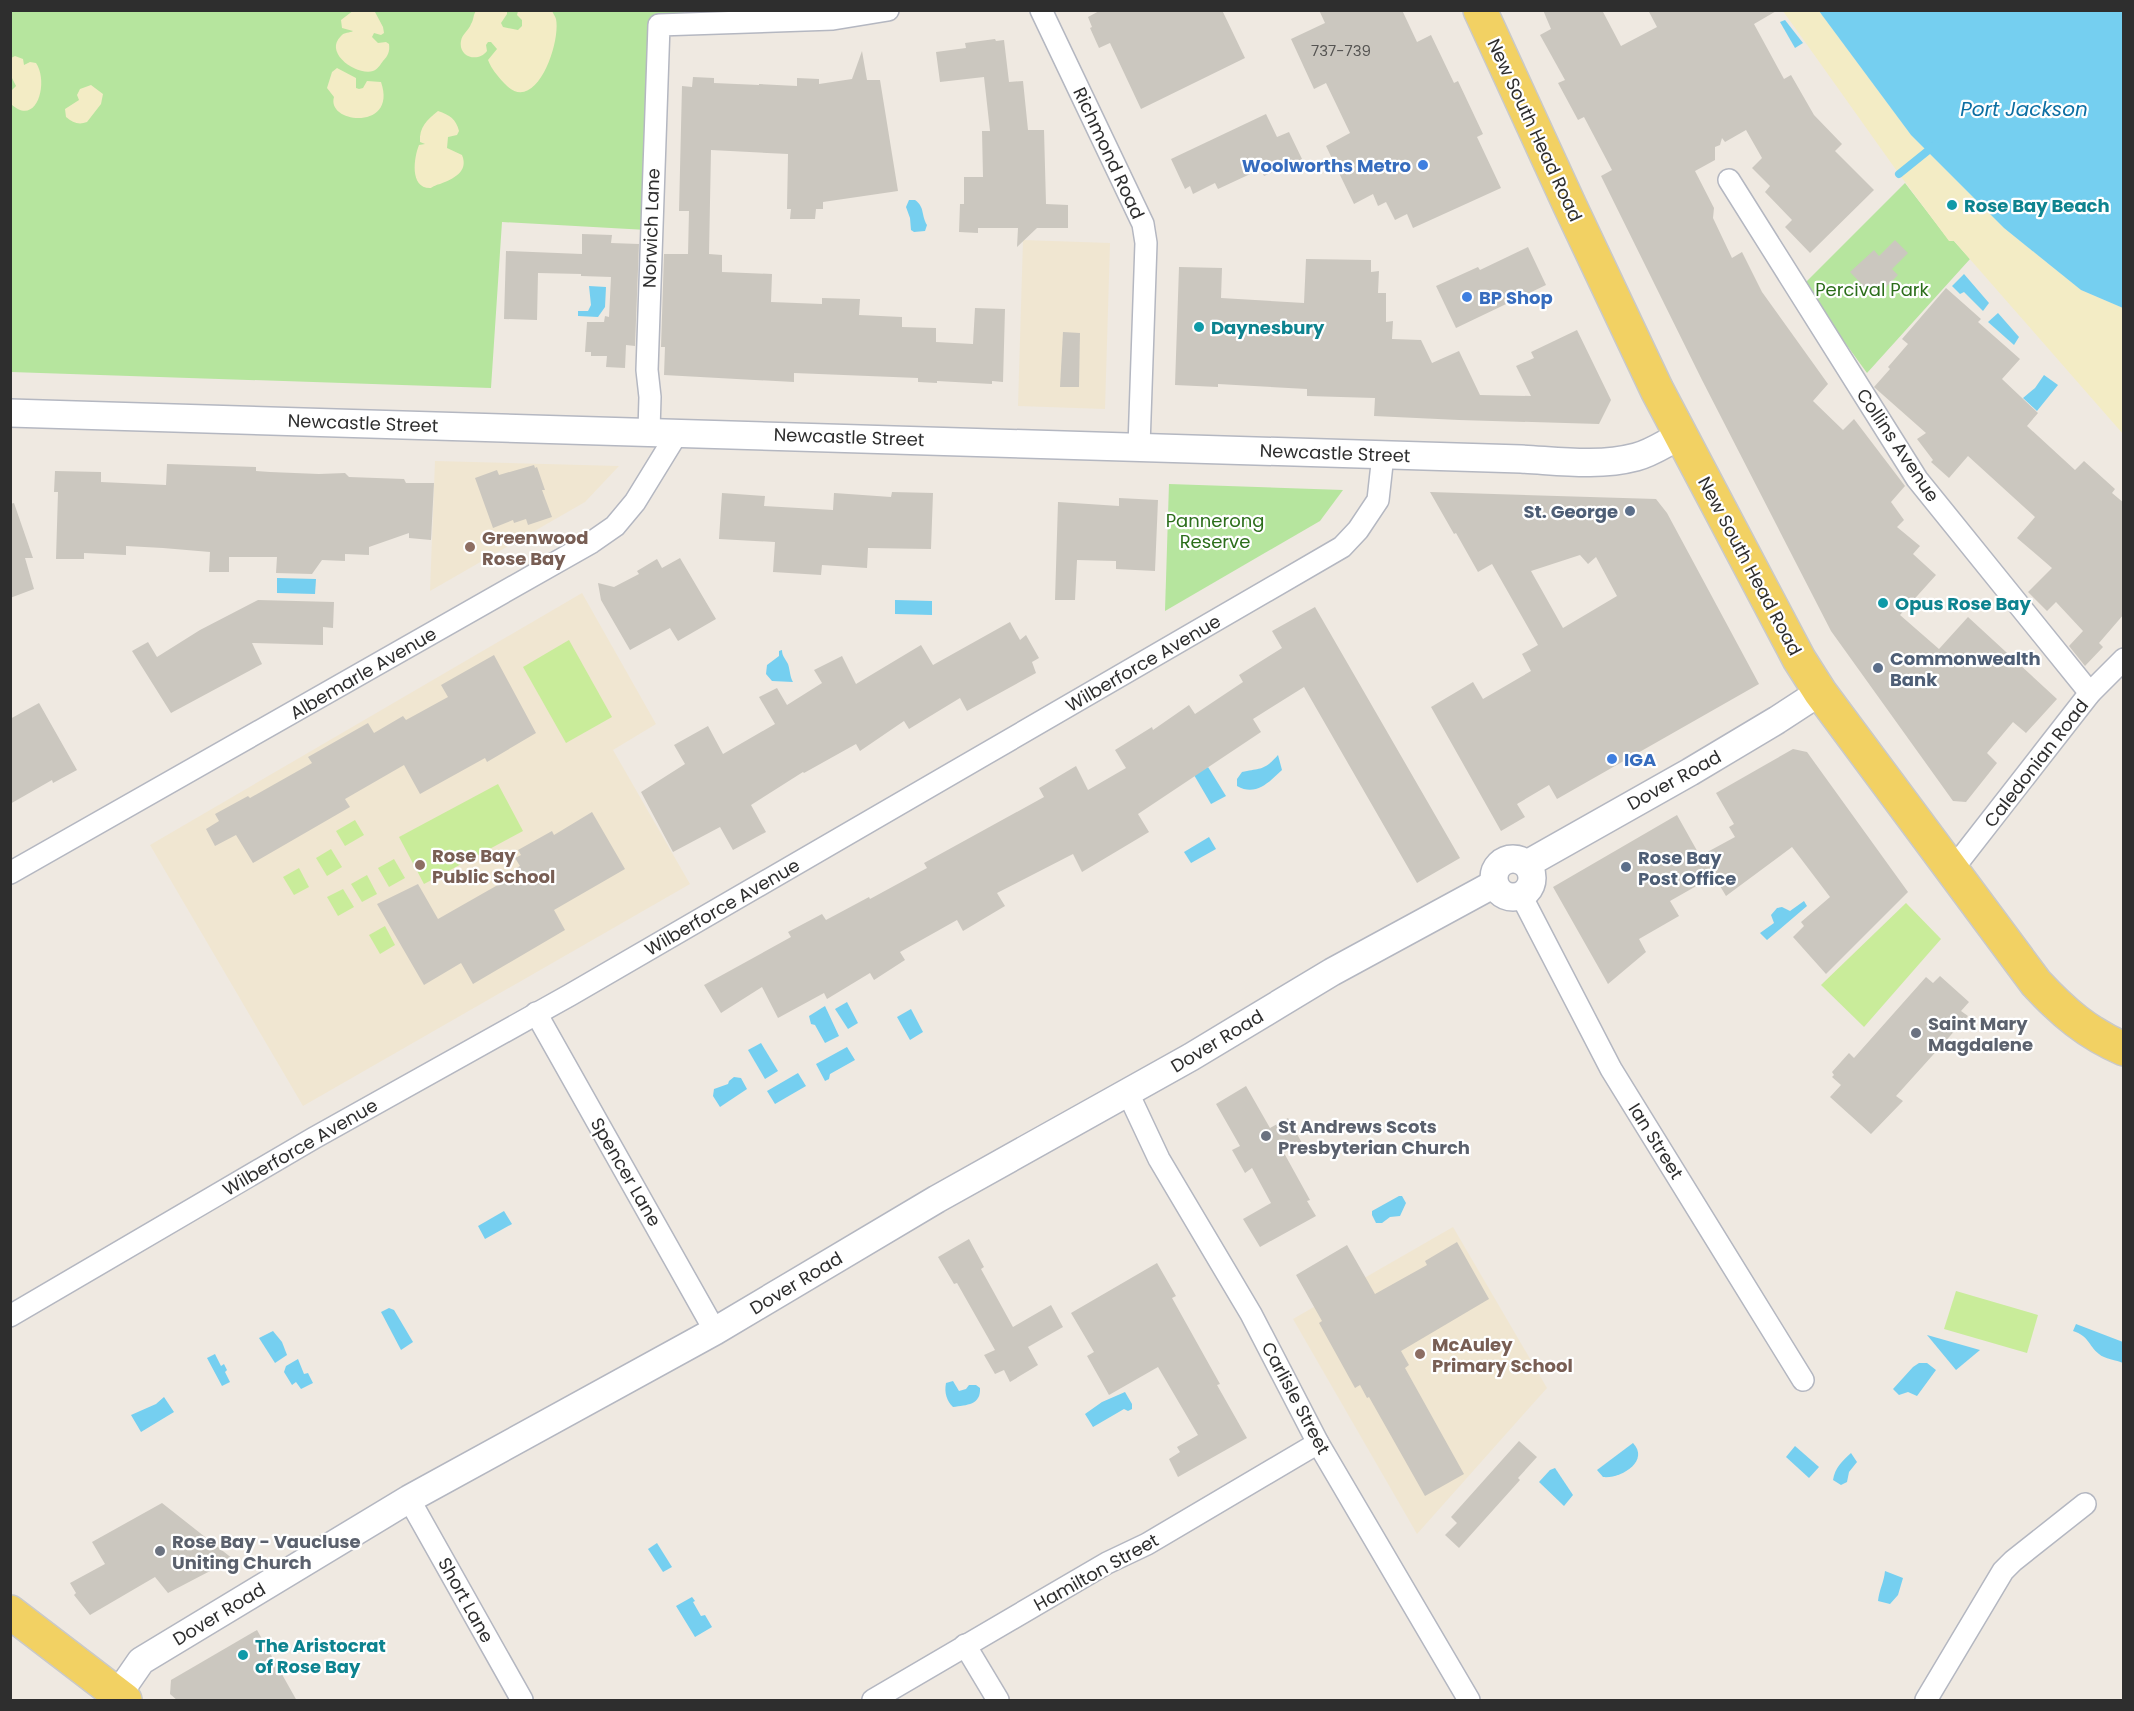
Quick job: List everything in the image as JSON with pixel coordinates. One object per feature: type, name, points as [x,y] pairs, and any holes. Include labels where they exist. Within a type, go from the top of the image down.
[{"type":"main road","name":"New South Head Road","points":[[1480,10],[1657,390],[1776,616],[1820,693],[2036,983],[2063,1011],[2095,1035],[2124,1049]]},
{"type":"main road","points":[[10,1612],[119,1699]]},
{"type":"street","name":"Norwich Lane","points":[[649,431],[650,397],[647,370],[659,25],[833,19],[888,10]]},
{"type":"street","name":"Richmond Road","points":[[1041,10],[1143,224],[1146,243],[1139,446]]},
{"type":"street","name":"Collins Avenue","points":[[1729,180],[1917,479],[2090,693]]},
{"type":"street","name":"Newcastle Street","points":[[10,413],[1139,446],[1595,463],[1638,457],[1682,435]]},
{"type":"street","name":"Albemarle Avenue","points":[[10,873],[592,542],[615,526],[635,502],[678,432]]},
{"type":"street","name":"Wilberforce Avenue","points":[[10,1316],[314,1138],[536,1013],[1342,547],[1358,530],[1378,500],[1383,455]]},
{"type":"street","name":"Caledonian Road","points":[[1952,870],[2090,693],[2124,659]]},
{"type":"street","name":"Dover Road","points":[[1527,864],[1690,772],[1820,693]]},
{"type":"street","points":[[1516,859],[1527,864],[1532,877],[1528,890],[1512,898],[1506,897],[1494,884],[1496,869],[1504,861],[1516,859]]},
{"type":"street","name":"Dover Road","points":[[119,1699],[141,1661],[409,1499],[716,1331],[937,1199],[1128,1093],[1372,949],[1494,884]]},
{"type":"street","name":"Ian Street","points":[[1523,894],[1611,1069],[1803,1380]]},
{"type":"street","name":"Spencer Lane","points":[[536,1013],[716,1331]]},
{"type":"street","name":"Carlisle Street","points":[[1128,1093],[1159,1158],[1251,1314],[1318,1443],[1469,1701]]},
{"type":"street","name":"Hamilton Street","points":[[873,1701],[965,1645],[1107,1563],[1147,1544],[1318,1443]]},
{"type":"street","name":"Short Lane","points":[[409,1499],[522,1701]]},
{"type":"street","points":[[1926,1701],[2003,1571],[2085,1504]]},
{"type":"street","points":[[965,1645],[998,1701]]},
{"type":"shaded area","points":[[1023,240],[1110,243],[1105,409],[1018,406]]},
{"type":"shaded area","name":"Greenwood Rose Bay","points":[[435,461],[619,466],[585,502],[430,591]]},
{"type":"shaded area","name":"Rose Bay Public School","points":[[582,593],[656,724],[613,750],[690,884],[303,1106],[150,845]]},
{"type":"shaded area","name":"McAuley Primary School","points":[[1453,1227],[1547,1388],[1417,1534],[1293,1319]]},
{"type":"green space","points":[[11,11],[684,11],[684,21],[652,16],[647,230],[502,222],[491,388],[11,372]]},
{"type":"green space","name":"Percival Park","points":[[1905,183],[1949,240],[1954,241],[1970,259],[1867,373],[1803,285]]},
{"type":"green space","name":"Pannerong Reserve","points":[[1169,484],[1343,490],[1320,521],[1165,611]]},
{"type":"green space","points":[[569,640],[612,717],[566,743],[523,667]]},
{"type":"green space","points":[[498,784],[523,831],[424,884],[399,837]]},
{"type":"green space","points":[[355,820],[364,835],[345,846],[336,831]]},
{"type":"green space","points":[[331,849],[342,867],[327,876],[316,858]]},
{"type":"green space","points":[[394,859],[405,878],[389,887],[378,868]]},
{"type":"green space","points":[[299,868],[309,887],[294,895],[283,877]]},
{"type":"green space","points":[[367,875],[377,894],[362,902],[351,884]]},
{"type":"green space","points":[[343,889],[354,907],[338,916],[327,897]]},
{"type":"green space","points":[[1906,903],[1941,939],[1864,1027],[1821,985]]},
{"type":"green space","points":[[385,926],[395,945],[380,954],[369,935]]},
{"type":"green space","points":[[1956,1291],[2038,1315],[2027,1353],[1944,1329]]},
{"type":"sand","points":[[354,10],[375,12],[384,33],[381,35],[374,33],[372,37],[378,43],[389,44],[387,55],[379,67],[373,71],[366,72],[351,67],[339,56],[336,49],[341,36],[353,31],[342,28],[341,20]]},
{"type":"sand","points":[[476,11],[507,11],[501,23],[503,27],[518,30],[522,26],[522,20],[517,15],[518,11],[552,11],[556,19],[556,30],[550,59],[544,73],[526,91],[515,91],[504,83],[493,70],[488,60],[497,49],[491,42],[486,45],[487,51],[479,57],[470,56],[463,51],[462,39]]},
{"type":"sand","name":"Rose Bay Beach","points":[[1783,11],[1819,11],[1911,135],[2004,228],[2081,290],[2123,308],[2123,434],[1954,241],[1949,241]]},
{"type":"sand","points":[[15,56],[23,59],[24,65],[30,62],[36,63],[40,71],[41,91],[34,107],[28,110],[20,110],[11,104],[11,91],[16,86],[11,76],[11,58]]},
{"type":"sand","points":[[337,68],[356,78],[356,88],[359,89],[363,88],[367,81],[381,82],[384,98],[380,109],[361,118],[340,113],[334,106],[334,97],[327,88],[332,72]]},
{"type":"sand","points":[[91,85],[103,94],[101,104],[87,122],[71,121],[66,117],[65,109],[79,100],[77,95],[80,89]]},
{"type":"sand","points":[[438,111],[449,116],[456,123],[459,131],[457,135],[448,137],[447,148],[462,155],[464,161],[462,170],[455,177],[431,188],[419,183],[416,178],[415,164],[419,145],[425,144],[420,142],[422,128]]},
{"type":"water","name":"Port Jackson","points":[[1819,11],[2123,11],[2123,308],[2081,290],[2004,228],[1911,135]]},
{"type":"water","points":[[1785,20],[1803,43],[1795,48],[1780,22]]},
{"type":"water","points":[[909,200],[915,200],[920,205],[927,225],[925,231],[911,230],[906,207]]},
{"type":"water","points":[[1964,274],[1989,303],[1983,311],[1964,292],[1960,294],[1952,286]]},
{"type":"water","points":[[589,286],[606,287],[605,307],[598,317],[578,316],[578,311],[588,311],[591,305]]},
{"type":"water","points":[[1998,313],[2019,337],[2014,345],[1988,322]]},
{"type":"water","points":[[2044,375],[2058,385],[2037,411],[2023,398],[2035,388]]},
{"type":"water","points":[[277,578],[316,579],[315,594],[277,593]]},
{"type":"water","points":[[895,600],[932,601],[932,615],[895,614]]},
{"type":"water","points":[[782,650],[793,682],[772,681],[766,674],[767,665],[779,656],[779,651]]},
{"type":"water","points":[[1278,755],[1282,770],[1262,787],[1250,790],[1237,786],[1237,779],[1242,772],[1265,766]]},
{"type":"water","points":[[1208,767],[1226,796],[1211,804],[1194,775]]},
{"type":"water","points":[[1209,837],[1216,849],[1191,863],[1184,852]]},
{"type":"water","points":[[1804,901],[1807,906],[1767,940],[1760,933],[1774,923],[1771,915],[1777,908],[1782,907],[1790,911]]},
{"type":"water","points":[[847,1002],[858,1023],[848,1029],[835,1009]]},
{"type":"water","points":[[825,1006],[839,1036],[825,1043],[815,1025],[811,1024],[809,1016]]},
{"type":"water","points":[[911,1009],[923,1032],[910,1040],[897,1017]]},
{"type":"water","points":[[761,1043],[778,1071],[765,1079],[748,1050]]},
{"type":"water","points":[[847,1047],[855,1060],[830,1074],[829,1079],[825,1081],[816,1064]]},
{"type":"water","points":[[798,1073],[806,1086],[775,1104],[767,1091]]},
{"type":"water","points":[[734,1077],[741,1078],[747,1089],[720,1107],[713,1096],[714,1089],[728,1084]]},
{"type":"water","points":[[1402,1196],[1406,1203],[1400,1216],[1390,1217],[1382,1223],[1376,1223],[1372,1211]]},
{"type":"water","points":[[504,1211],[512,1224],[485,1239],[478,1226]]},
{"type":"water","points":[[389,1308],[394,1310],[413,1342],[401,1350],[381,1312]]},
{"type":"water","points":[[2076,1324],[2123,1342],[2123,1363],[2104,1357],[2095,1351],[2085,1338],[2073,1331]]},
{"type":"water","points":[[273,1331],[282,1342],[287,1355],[275,1363],[259,1338]]},
{"type":"water","points":[[1927,1335],[1980,1350],[1956,1370]]},
{"type":"water","points":[[215,1354],[221,1366],[224,1364],[230,1382],[222,1386],[207,1358]]},
{"type":"water","points":[[298,1359],[304,1374],[308,1373],[313,1383],[301,1389],[296,1382],[292,1385],[284,1372],[286,1366]]},
{"type":"water","points":[[1919,1363],[1927,1363],[1936,1370],[1917,1396],[1908,1392],[1899,1395],[1893,1389]]},
{"type":"water","points":[[953,1381],[959,1391],[966,1389],[969,1385],[976,1385],[980,1388],[976,1401],[953,1407],[945,1390],[946,1383]]},
{"type":"water","points":[[1125,1392],[1132,1404],[1132,1409],[1128,1411],[1124,1409],[1093,1427],[1085,1414],[1102,1402]]},
{"type":"water","points":[[164,1397],[174,1412],[141,1432],[131,1415],[156,1404]]},
{"type":"water","points":[[1633,1443],[1638,1456],[1631,1468],[1618,1475],[1603,1477],[1597,1470]]},
{"type":"water","points":[[1795,1446],[1819,1467],[1809,1478],[1786,1457]]},
{"type":"water","points":[[1851,1453],[1857,1462],[1849,1472],[1847,1482],[1841,1485],[1833,1480],[1835,1472]]},
{"type":"water","points":[[1555,1468],[1573,1495],[1564,1506],[1539,1482]]},
{"type":"water","points":[[657,1543],[672,1567],[663,1572],[648,1549]]},
{"type":"water","points":[[1885,1571],[1903,1578],[1898,1595],[1890,1604],[1878,1601]]},
{"type":"water","points":[[692,1597],[701,1616],[705,1615],[712,1627],[695,1637],[676,1606]]},
{"type":"building","points":[[1101,10],[1222,10],[1245,58],[1141,109],[1110,43],[1099,48],[1090,28],[1092,27],[1088,17]]},
{"type":"building","points":[[1319,10],[1402,10],[1417,42],[1431,35],[1454,83],[1458,81],[1483,134],[1477,137],[1501,188],[1413,228],[1407,214],[1395,220],[1386,202],[1378,206],[1373,194],[1354,204],[1326,146],[1350,133],[1326,83],[1314,89],[1291,39],[1325,23]]},
{"type":"building","points":[[1543,10],[1602,10],[1621,46],[1657,27],[1648,10],[1778,10],[1754,24],[1784,79],[1791,75],[1814,115],[1842,144],[1835,151],[1874,190],[1810,253],[1785,227],[1792,220],[1765,192],[1770,186],[1752,168],[1762,158],[1746,130],[1725,142],[1722,138],[1720,145],[1715,147],[1715,160],[1695,171],[1714,208],[1713,218],[1732,258],[1742,252],[1762,292],[1828,384],[1813,401],[1843,430],[1854,419],[1905,486],[1891,502],[1904,520],[1897,527],[1920,546],[1913,554],[1936,575],[1900,615],[1939,649],[1968,617],[2057,699],[2026,733],[2013,722],[1987,753],[1997,763],[1966,802],[1953,801],[1831,631],[1702,380],[1601,176],[1612,170],[1584,117],[1578,120],[1558,83],[1565,80],[1540,35],[1551,29]]},
{"type":"building","points":[[995,39],[996,41],[1004,40],[1009,82],[1023,81],[1028,130],[1044,130],[1046,204],[1068,205],[1068,228],[1037,228],[1017,247],[1018,228],[978,228],[978,233],[959,232],[960,204],[964,204],[964,177],[983,177],[982,131],[990,131],[984,77],[940,82],[936,52],[966,48],[965,43]]},
{"type":"building","points":[[862,51],[867,80],[880,80],[898,191],[823,202],[823,209],[816,209],[815,219],[790,219],[791,209],[787,209],[788,154],[711,150],[709,254],[722,255],[722,272],[772,274],[771,302],[822,304],[822,298],[860,299],[859,315],[902,317],[902,327],[936,328],[936,342],[973,344],[975,308],[1005,309],[1003,382],[992,381],[992,384],[937,381],[937,383],[918,382],[918,378],[794,373],[794,382],[664,375],[665,347],[661,347],[664,254],[688,254],[689,211],[679,211],[682,86],[692,87],[693,77],[714,78],[714,83],[797,86],[797,78],[819,79],[819,84],[852,79]]},
{"type":"building","points":[[1266,114],[1277,137],[1289,132],[1302,159],[1264,176],[1261,169],[1218,189],[1215,183],[1193,194],[1190,186],[1185,189],[1171,159]]},
{"type":"building","points":[[582,234],[612,235],[611,243],[639,244],[635,346],[626,345],[625,368],[606,367],[607,356],[591,356],[591,352],[585,352],[587,322],[604,322],[605,316],[609,317],[611,277],[538,273],[537,320],[504,319],[506,251],[582,254]]},
{"type":"building","points":[[1895,240],[1908,253],[1892,269],[1898,275],[1875,298],[1850,272],[1874,250],[1879,256]]},
{"type":"building","points":[[1528,247],[1546,285],[1456,328],[1436,286],[1478,267],[1480,270]]},
{"type":"building","points":[[1306,259],[1371,260],[1371,272],[1379,271],[1378,293],[1386,293],[1386,322],[1393,321],[1392,339],[1421,340],[1432,363],[1459,351],[1480,395],[1531,396],[1516,366],[1534,358],[1531,352],[1577,330],[1611,400],[1599,424],[1374,416],[1375,398],[1307,396],[1307,389],[1218,384],[1218,387],[1175,385],[1179,267],[1222,268],[1221,298],[1304,303]]},
{"type":"building","points":[[1946,288],[1981,319],[1978,322],[2020,359],[2002,379],[2038,413],[2027,426],[2075,470],[2084,461],[2115,489],[2112,493],[2124,503],[2124,614],[2099,643],[2103,647],[2085,666],[2069,646],[2083,631],[2056,602],[2047,611],[2028,592],[2052,568],[2017,538],[2035,517],[1968,456],[1949,478],[1931,462],[1933,460],[1917,439],[1926,433],[1874,387],[1908,344],[1902,339]]},
{"type":"building","points":[[1063,332],[1080,333],[1079,387],[1060,387]]},
{"type":"building","points":[[167,464],[256,467],[256,471],[270,472],[345,473],[349,477],[404,479],[406,483],[434,483],[431,540],[409,538],[409,533],[369,547],[369,555],[345,554],[345,561],[322,560],[312,574],[276,573],[277,557],[229,557],[229,572],[209,572],[210,552],[163,548],[126,546],[126,555],[84,553],[84,559],[56,559],[58,492],[54,492],[55,471],[101,472],[101,482],[166,485]]},
{"type":"building","points":[[534,465],[535,468],[537,467],[545,490],[542,490],[552,517],[528,525],[526,519],[514,523],[513,520],[493,528],[475,478],[497,470],[499,475]]},
{"type":"building","points":[[892,492],[933,493],[931,549],[868,548],[867,568],[822,565],[821,575],[773,572],[775,542],[719,539],[722,493],[765,496],[764,506],[833,510],[834,493],[891,497]]},
{"type":"building","points":[[1430,492],[1656,499],[1667,513],[1759,684],[1557,799],[1549,785],[1517,804],[1525,817],[1501,831],[1431,707],[1473,682],[1483,699],[1531,671],[1522,654],[1538,645],[1492,564],[1478,572],[1456,533],[1454,534]],"holes":[[[1580,555],[1588,564],[1596,557],[1617,596],[1563,628],[1531,571]]]},
{"type":"building","points":[[1119,498],[1158,500],[1155,571],[1116,569],[1116,561],[1077,560],[1075,600],[1055,600],[1058,502],[1119,506]]},
{"type":"building","points":[[14,503],[33,558],[25,558],[34,589],[10,598],[10,504]]},
{"type":"building","points":[[680,558],[716,619],[678,641],[670,628],[630,650],[601,600],[598,583],[614,587],[639,574],[637,571],[657,559],[662,568]]},
{"type":"building","points":[[258,600],[334,602],[333,628],[323,627],[323,645],[252,643],[262,664],[171,713],[132,651],[148,642],[157,657],[200,630]]},
{"type":"building","points":[[1315,607],[1460,858],[1417,883],[1304,687],[1253,719],[1261,732],[1138,814],[1149,832],[1082,872],[1073,854],[997,893],[1005,906],[963,931],[957,920],[900,952],[905,960],[874,980],[870,973],[827,999],[824,993],[778,1018],[762,987],[721,1013],[704,985],[791,937],[788,932],[822,914],[826,920],[927,868],[924,863],[1044,797],[1039,788],[1076,766],[1088,790],[1126,768],[1115,750],[1152,727],[1153,730],[1189,705],[1195,714],[1243,682],[1239,675],[1282,648],[1272,631]]},
{"type":"building","points":[[1010,622],[1020,640],[1026,635],[1039,658],[1032,662],[1036,673],[967,711],[960,698],[909,729],[904,721],[860,751],[856,744],[803,772],[751,805],[766,832],[733,850],[720,827],[673,852],[641,792],[685,764],[674,745],[708,726],[723,754],[775,724],[759,697],[777,688],[787,705],[822,683],[814,670],[842,656],[856,684],[921,645],[933,665]]},
{"type":"building","points":[[494,655],[536,733],[487,762],[485,758],[420,794],[404,765],[345,799],[350,807],[253,863],[236,835],[215,846],[206,829],[219,821],[215,814],[248,796],[250,798],[312,763],[308,757],[368,723],[374,733],[403,716],[406,720],[448,697],[441,685]]},
{"type":"building","points":[[39,703],[77,770],[53,783],[52,780],[10,804],[10,719]]},
{"type":"building","points":[[1793,749],[1807,752],[1908,892],[1826,974],[1793,937],[1804,926],[1801,922],[1830,897],[1792,847],[1726,896],[1714,876],[1670,901],[1679,916],[1639,939],[1646,952],[1608,984],[1553,887],[1677,815],[1700,856],[1735,837],[1729,827],[1734,824],[1716,793]]},
{"type":"building","points":[[592,812],[625,869],[554,910],[565,930],[473,984],[461,963],[424,985],[377,904],[418,884],[438,919],[517,874],[515,869],[520,866],[515,858],[521,855],[518,850],[552,831],[554,835]]},
{"type":"building","points":[[1940,976],[1969,1002],[1961,1011],[1968,1016],[1896,1096],[1903,1101],[1871,1134],[1830,1097],[1841,1085],[1832,1077],[1834,1075],[1832,1072],[1849,1053],[1854,1058],[1926,977],[1933,983]]},
{"type":"building","name":"St Andrews Scots Presbyterian Church","points":[[1246,1086],[1270,1128],[1288,1118],[1302,1143],[1284,1153],[1310,1200],[1307,1201],[1316,1216],[1260,1247],[1243,1219],[1271,1203],[1252,1168],[1245,1173],[1232,1150],[1240,1146],[1216,1104]]},
{"type":"building","points":[[969,1239],[984,1267],[981,1269],[1013,1327],[1051,1305],[1063,1327],[1028,1347],[1038,1365],[1010,1382],[1004,1370],[995,1374],[984,1355],[995,1350],[957,1283],[954,1284],[938,1257]]},
{"type":"building","points":[[1457,1242],[1489,1299],[1401,1351],[1409,1365],[1405,1368],[1464,1474],[1425,1496],[1369,1397],[1367,1398],[1360,1385],[1355,1388],[1319,1323],[1322,1321],[1296,1275],[1347,1245],[1375,1294],[1427,1265],[1425,1261]]},
{"type":"building","points":[[1157,1263],[1176,1296],[1172,1298],[1247,1438],[1178,1477],[1169,1459],[1180,1452],[1177,1447],[1198,1435],[1158,1367],[1109,1395],[1087,1356],[1094,1352],[1071,1313]]},
{"type":"building","points":[[1519,1441],[1537,1457],[1518,1478],[1520,1480],[1459,1548],[1445,1535],[1457,1523],[1451,1517]]},
{"type":"building","name":"Rose Bay - Vaucluse Uniting Church","points":[[162,1503],[233,1559],[168,1593],[155,1577],[90,1615],[74,1595],[76,1593],[70,1583],[105,1564],[92,1542]]},
{"type":"building","name":"The Aristocrat of Rose Bay","points":[[257,1630],[297,1701],[178,1701],[170,1694],[171,1680]]},
{"type":"waterway","points":[[1899,174],[1935,145]]},
{"type":"place","name":"Woolworths Metro","points":[[1423,165]]},
{"type":"place","name":"Rose Bay Beach","points":[[1952,205]]},
{"type":"place","name":"BP Shop","points":[[1467,297]]},
{"type":"place","name":"Daynesbury","points":[[1199,327]]},
{"type":"place","name":"St. George","points":[[1630,511]]},
{"type":"place","name":"Greenwood Rose Bay","points":[[470,547]]},
{"type":"place","name":"Opus Rose Bay","points":[[1883,603]]},
{"type":"place","name":"Commonwealth Bank","points":[[1878,668]]},
{"type":"place","name":"IGA","points":[[1612,759]]},
{"type":"place","name":"Rose Bay Public School","points":[[420,865]]},
{"type":"place","name":"Rose Bay Post Office","points":[[1626,867]]},
{"type":"place","name":"Saint Mary Magdalene","points":[[1916,1033]]},
{"type":"place","name":"St Andrews Scots Presbyterian Church","points":[[1266,1136]]},
{"type":"place","name":"McAuley Primary School","points":[[1420,1354]]},
{"type":"place","name":"Rose Bay - Vaucluse Uniting Church","points":[[160,1551]]},
{"type":"place","name":"The Aristocrat of Rose Bay","points":[[243,1655]]}]
